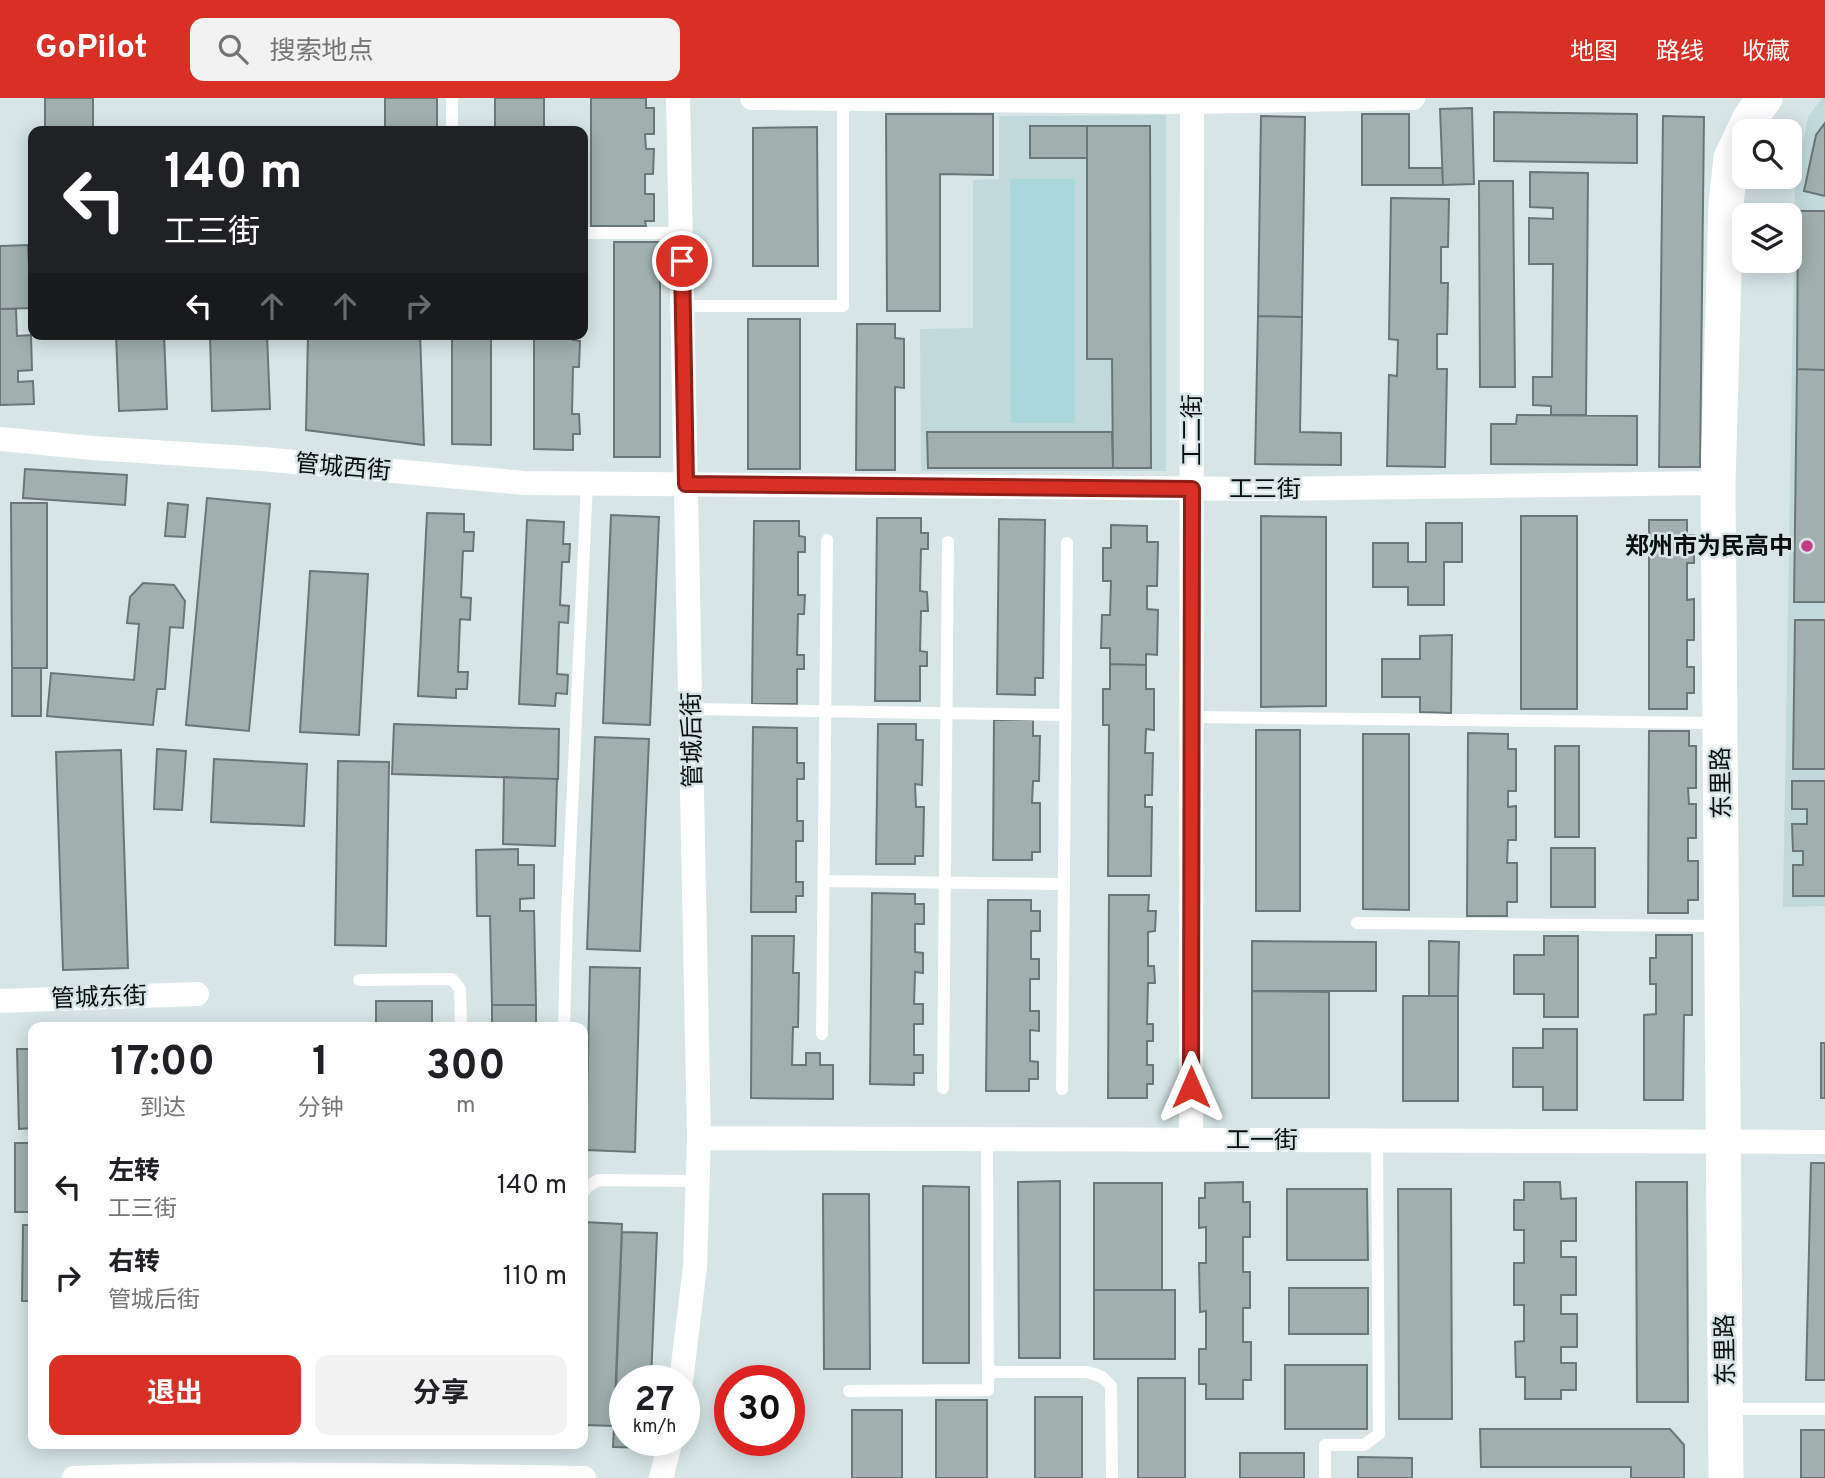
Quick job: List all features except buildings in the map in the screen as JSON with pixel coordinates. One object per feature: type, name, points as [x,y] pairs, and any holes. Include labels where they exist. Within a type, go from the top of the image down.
[{"type":"street","name":"管城后街","points":[[678,98],[699,1138],[695,1267],[683,1365]]},
{"type":"street","points":[[752,98],[1413,98]]},
{"type":"street","name":"东里路","points":[[1727,1478],[1718,483],[1726,204],[1731,158],[1757,99]]},
{"type":"street","name":"工二街","points":[[1191,1140],[1192,100]]},
{"type":"street","name":"管城西街","points":[[0,439],[524,483],[686,484]]},
{"type":"street","name":"工三街","points":[[686,484],[1192,489],[1718,483]]},
{"type":"street","name":"管城东街","points":[[0,1001],[197,994]]},
{"type":"street","name":"工一街","points":[[699,1138],[1825,1142]]},
{"type":"street","points":[[660,1478],[666,1456]]},
{"type":"street","points":[[74,1478],[176,1474],[584,1478]]},
{"type":"lane","points":[[452,98],[452,126]]},
{"type":"lane","points":[[696,306],[843,306],[843,99]]},
{"type":"lane","points":[[588,233],[681,233]]},
{"type":"lane","points":[[564,1022],[587,483]]},
{"type":"lane","points":[[822,1034],[827,540]]},
{"type":"lane","points":[[943,1088],[948,542]]},
{"type":"lane","points":[[1062,1089],[1067,543]]},
{"type":"lane","points":[[691,709],[1066,715]]},
{"type":"lane","points":[[1192,717],[1720,723]]},
{"type":"lane","points":[[824,881],[1064,884]]},
{"type":"lane","points":[[1357,923],[1722,926]]},
{"type":"lane","points":[[359,980],[452,979],[460,989],[461,1022]]},
{"type":"lane","points":[[849,1391],[988,1390],[987,1139]]},
{"type":"lane","points":[[1325,1478],[1325,1445],[1364,1445],[1379,1434],[1377,1140]]},
{"type":"lane","points":[[588,1186],[598,1180],[698,1181]]},
{"type":"lane","points":[[988,1372],[1088,1372],[1102,1377],[1111,1386],[1112,1478]]},
{"type":"lane","points":[[1726,1409],[1825,1409]]},
{"type":"shaded area","name":"郑州市为民高中","points":[[1822,98],[1825,98],[1825,906],[1783,907],[1794,273],[1802,273],[1802,203],[1795,203],[1795,189],[1802,189],[1802,149],[1808,117]]},
{"type":"shaded area","points":[[1166,115],[1166,471],[921,471],[920,329],[973,328],[973,180],[999,179],[999,116]]},
{"type":"shaded area","points":[[1010,179],[1075,179],[1075,423],[1011,423]]},
{"type":"place","name":"郑州市为民高中","points":[[1807,546]]},
{"type":"route","points":[[682,261],[686,484],[1192,489],[1191,1087]]}]
